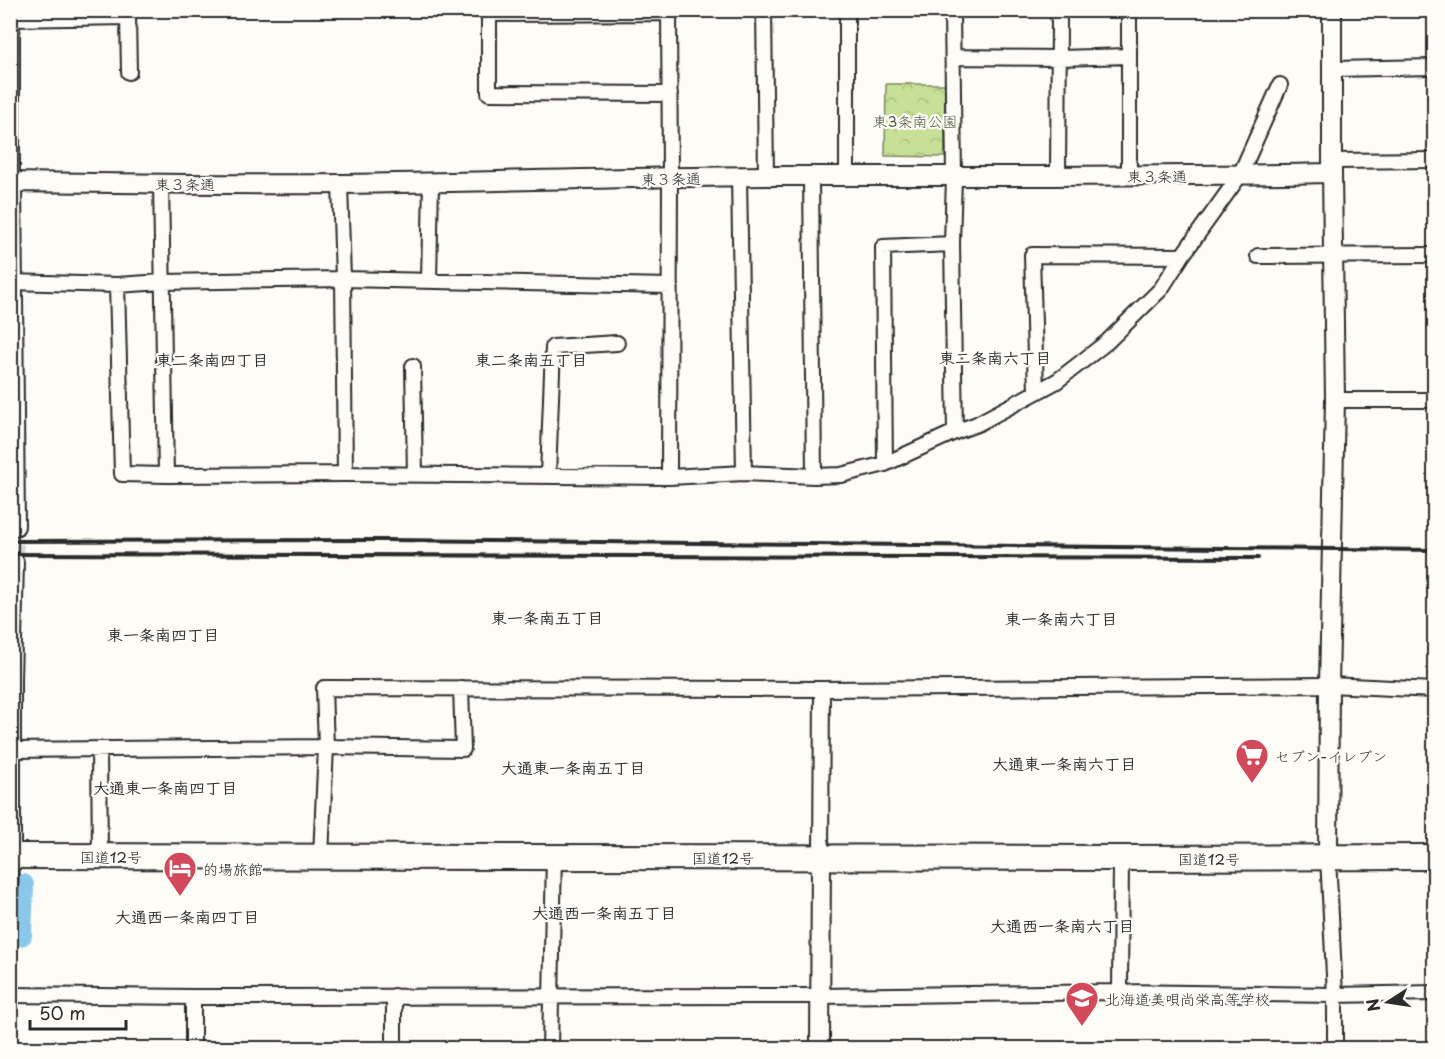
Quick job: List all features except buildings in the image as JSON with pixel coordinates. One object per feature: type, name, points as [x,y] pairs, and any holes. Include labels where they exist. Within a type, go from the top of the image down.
[{"type":"highway","name":"国道12号","points":[[11,856],[1434,857]]},
{"type":"street","points":[[764,10],[766,176]]},
{"type":"street","points":[[847,10],[847,177]]},
{"type":"street","points":[[952,10],[955,432]]},
{"type":"street","points":[[1057,10],[1059,21],[1058,176]]},
{"type":"street","points":[[1129,10],[1129,175]]},
{"type":"street","points":[[1332,10],[1335,400],[1328,857],[1335,994],[1335,1048]]},
{"type":"street","points":[[669,477],[670,94],[669,12],[489,12],[489,93],[670,94]]},
{"type":"street","points":[[15,526],[11,282],[12,16],[128,14],[129,72]]},
{"type":"street","points":[[953,57],[1129,56]]},
{"type":"street","points":[[1332,69],[1434,67]]},
{"type":"street","points":[[117,285],[122,474],[669,477],[744,473],[841,475],[885,464],[977,424],[1057,381],[1107,342],[1161,289],[1240,175],[1280,85]]},
{"type":"street","points":[[1332,167],[1434,160]]},
{"type":"street","name":"東３条通","points":[[11,182],[340,184],[766,176],[1240,175],[1332,167]]},
{"type":"street","points":[[739,177],[744,473]]},
{"type":"street","points":[[811,177],[814,476]]},
{"type":"street","points":[[429,281],[431,182]]},
{"type":"street","points":[[161,183],[165,475]]},
{"type":"street","points":[[340,184],[345,474]]},
{"type":"street","points":[[885,464],[883,247],[952,244]]},
{"type":"street","points":[[1036,392],[1032,255],[1182,256]]},
{"type":"street","points":[[1258,256],[1434,255]]},
{"type":"street","points":[[11,282],[117,285],[343,279],[670,286]]},
{"type":"street","points":[[548,476],[553,347],[617,343]]},
{"type":"street","points":[[413,366],[415,475]]},
{"type":"street","points":[[1335,400],[1434,400]]},
{"type":"street","points":[[10,895],[14,562]]},
{"type":"street","points":[[321,856],[326,747],[324,688],[822,689],[1329,685],[1434,690]]},
{"type":"street","points":[[11,750],[326,747],[463,749],[461,688]]},
{"type":"street","points":[[820,1048],[822,689]]},
{"type":"street","points":[[99,749],[100,856]]},
{"type":"street","points":[[550,1048],[554,856]]},
{"type":"street","points":[[1120,992],[1121,858]]},
{"type":"street","points":[[10,994],[193,997],[820,996],[1120,992],[1434,993]]},
{"type":"street","points":[[394,996],[394,1048]]},
{"type":"street","points":[[193,997],[193,1048]]},
{"type":"green space","name":"東3条南公園","points":[[886,84],[945,84],[945,157],[885,156]]},
{"type":"waterway","points":[[21,935],[23,885]]},
{"type":"tunnel","points":[[14,562],[15,526]]},
{"type":"railway","points":[[10,541],[385,540],[1434,550]]},
{"type":"railway","points":[[10,554],[1258,558]]},
{"type":"place","name":"セブン-イレブン","points":[[1252,784]]},
{"type":"place","name":"的場旅館","points":[[180,897]]},
{"type":"place","name":"北海道美唄尚栄高等学校","points":[[1082,1027]]},
{"type":"district","name":"東二条南六丁目","points":[[995,357]]},
{"type":"district","name":"東二条南四丁目","points":[[212,359]]},
{"type":"district","name":"東二条南五丁目","points":[[531,359]]},
{"type":"district","name":"東一条南五丁目","points":[[547,617]]},
{"type":"district","name":"東一条南六丁目","points":[[1061,618]]},
{"type":"district","name":"東一条南四丁目","points":[[163,634]]},
{"type":"district","name":"大通東一条南六丁目","points":[[1064,763]]},
{"type":"district","name":"大通東一条南五丁目","points":[[573,767]]},
{"type":"district","name":"大通東一条南四丁目","points":[[165,787]]},
{"type":"district","name":"大通西一条南五丁目","points":[[604,912]]},
{"type":"district","name":"大通西一条南四丁目","points":[[187,916]]},
{"type":"district","name":"大通西一条南六丁目","points":[[1062,925]]}]
